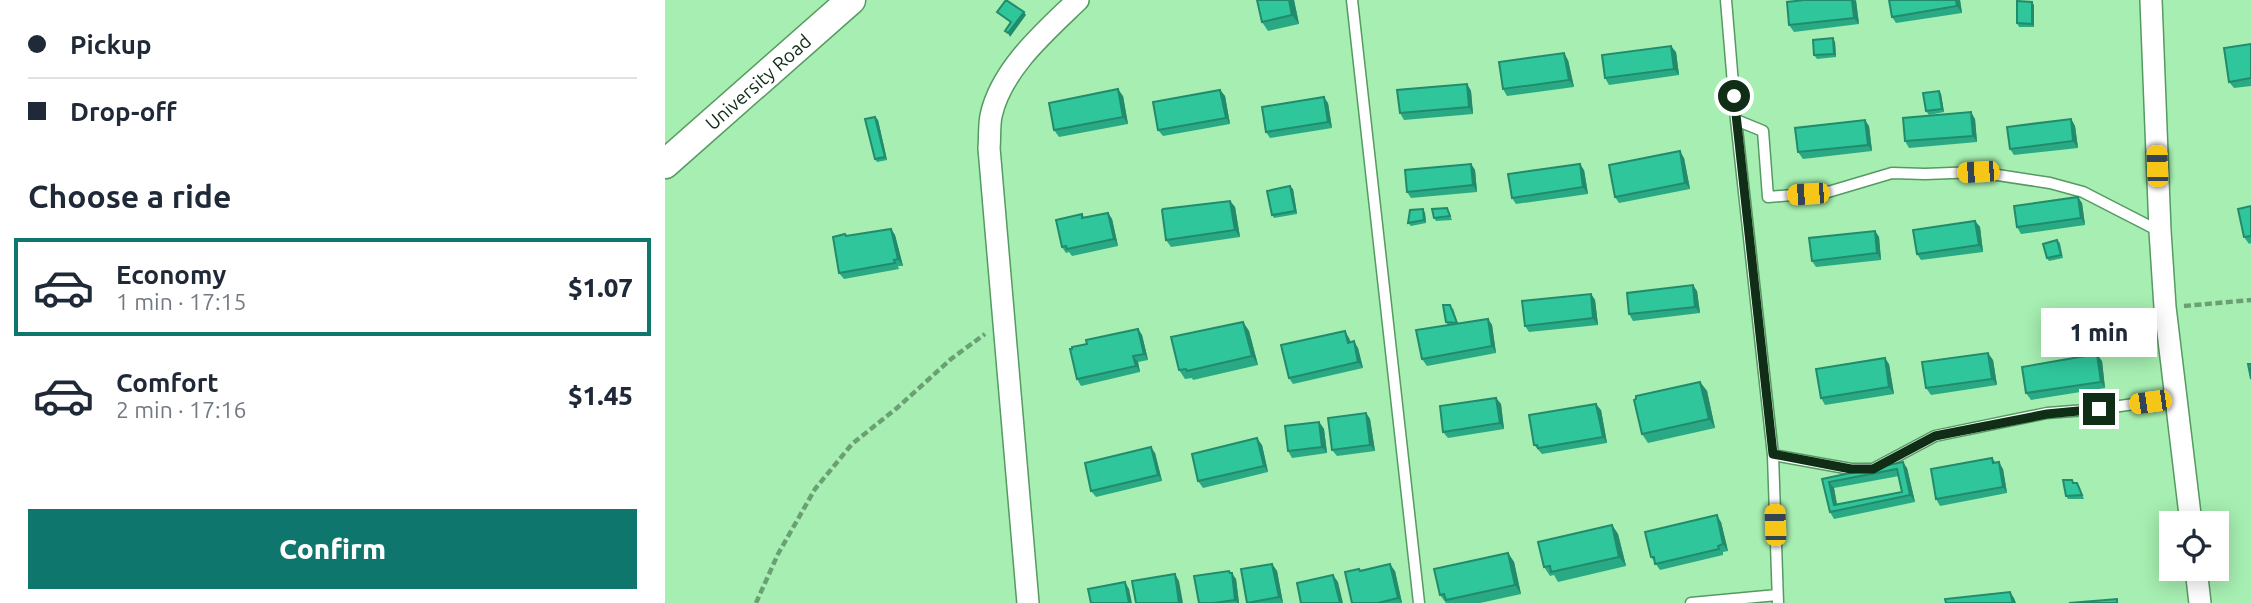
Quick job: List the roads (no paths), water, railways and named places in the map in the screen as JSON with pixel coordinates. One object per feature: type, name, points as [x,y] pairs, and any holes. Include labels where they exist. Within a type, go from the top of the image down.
[{"type":"main road","name":"University Road","points":[[665,164],[851,0]]},
{"type":"street","points":[[1028,603],[989,148],[991,115],[1003,85],[1034,42],[1078,0]]},
{"type":"street","points":[[2151,0],[2165,307],[2190,511]]},
{"type":"street","points":[[2197,581],[2200,603]]},
{"type":"lane","points":[[1352,0],[1419,603]]},
{"type":"lane","points":[[1691,603],[1777,599],[1773,454],[1736,120],[1726,0]]},
{"type":"lane","points":[[1736,120],[1763,131],[1767,197],[1828,192],[1892,173],[1978,172],[2050,183],[2083,192],[2160,231]]},
{"type":"lane","points":[[1773,454],[1851,469],[1873,469],[1935,436],[2047,414],[2176,398]]}]
